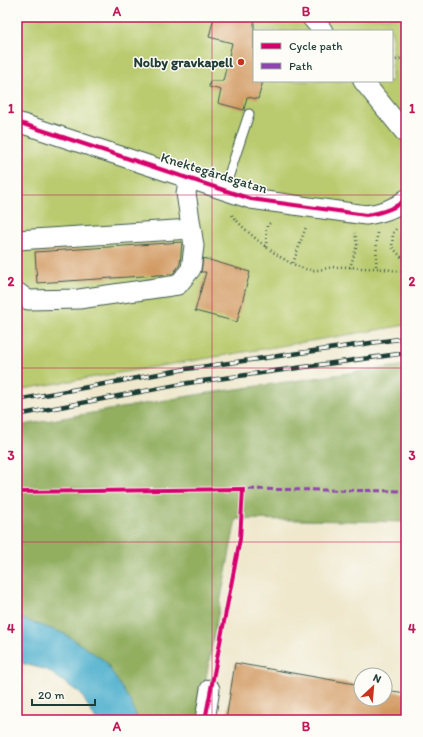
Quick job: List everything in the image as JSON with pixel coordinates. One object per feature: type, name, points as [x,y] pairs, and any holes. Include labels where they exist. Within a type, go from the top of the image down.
[{"type":"street","points":[[311,17],[322,30]]},
{"type":"street","points":[[364,82],[406,134]]},
{"type":"street","name":"Knektegårdsgatan","points":[[17,122],[251,199],[366,215],[378,214],[399,206],[406,199]]},
{"type":"street","points":[[17,292],[28,300],[79,299],[178,285],[191,269],[194,246],[186,193],[189,178]]},
{"type":"street","points":[[17,240],[191,229]]},
{"type":"street","points":[[205,720],[210,689]]},
{"type":"lane","points":[[224,190],[249,114]]},
{"type":"path","points":[[17,21],[27,17]]},
{"type":"path","points":[[393,61],[406,57]]},
{"type":"path","points":[[228,210],[236,220],[266,247],[284,260],[311,270],[336,266],[350,268],[376,268],[406,272]]},
{"type":"path","points":[[376,268],[378,214]]},
{"type":"path","points":[[293,263],[306,225]]},
{"type":"path","points":[[398,227],[393,233],[392,247],[406,262]]},
{"type":"path","points":[[350,268],[357,245],[356,234],[353,231]]},
{"type":"green space","points":[[17,17],[406,17],[406,325],[17,390]]},
{"type":"green space","points":[[406,365],[406,522],[236,519],[198,720],[138,720],[130,701],[65,634],[17,617],[17,426],[195,395]]},
{"type":"water","points":[[17,617],[65,634],[105,661],[130,701],[138,720],[96,720],[81,694],[47,670],[17,662]]},
{"type":"building","name":"Nolby gravkapell","points":[[214,17],[254,17],[253,82],[263,82],[258,99],[247,97],[244,110],[218,103],[221,90],[209,87],[210,81],[223,81],[232,43],[209,37]]},
{"type":"building","points":[[182,242],[180,264],[173,274],[37,283],[35,252]]},
{"type":"building","points":[[203,258],[250,272],[237,322],[195,311],[206,272],[201,272]]},
{"type":"building","points":[[235,663],[353,684],[353,707],[393,707],[393,691],[406,693],[406,720],[226,720]]},
{"type":"railway","points":[[17,400],[186,369],[406,338]]},
{"type":"railway","points":[[17,415],[188,383],[406,353]]},
{"type":"marked path","points":[[240,489],[406,491]]},
{"type":"cycle path","points":[[17,122],[251,199],[366,215],[388,210],[406,199]]},
{"type":"cycle path","points":[[17,492],[243,489],[240,539],[205,720]]},
{"type":"place","name":"Nolby gravkapell","points":[[241,62]]}]
